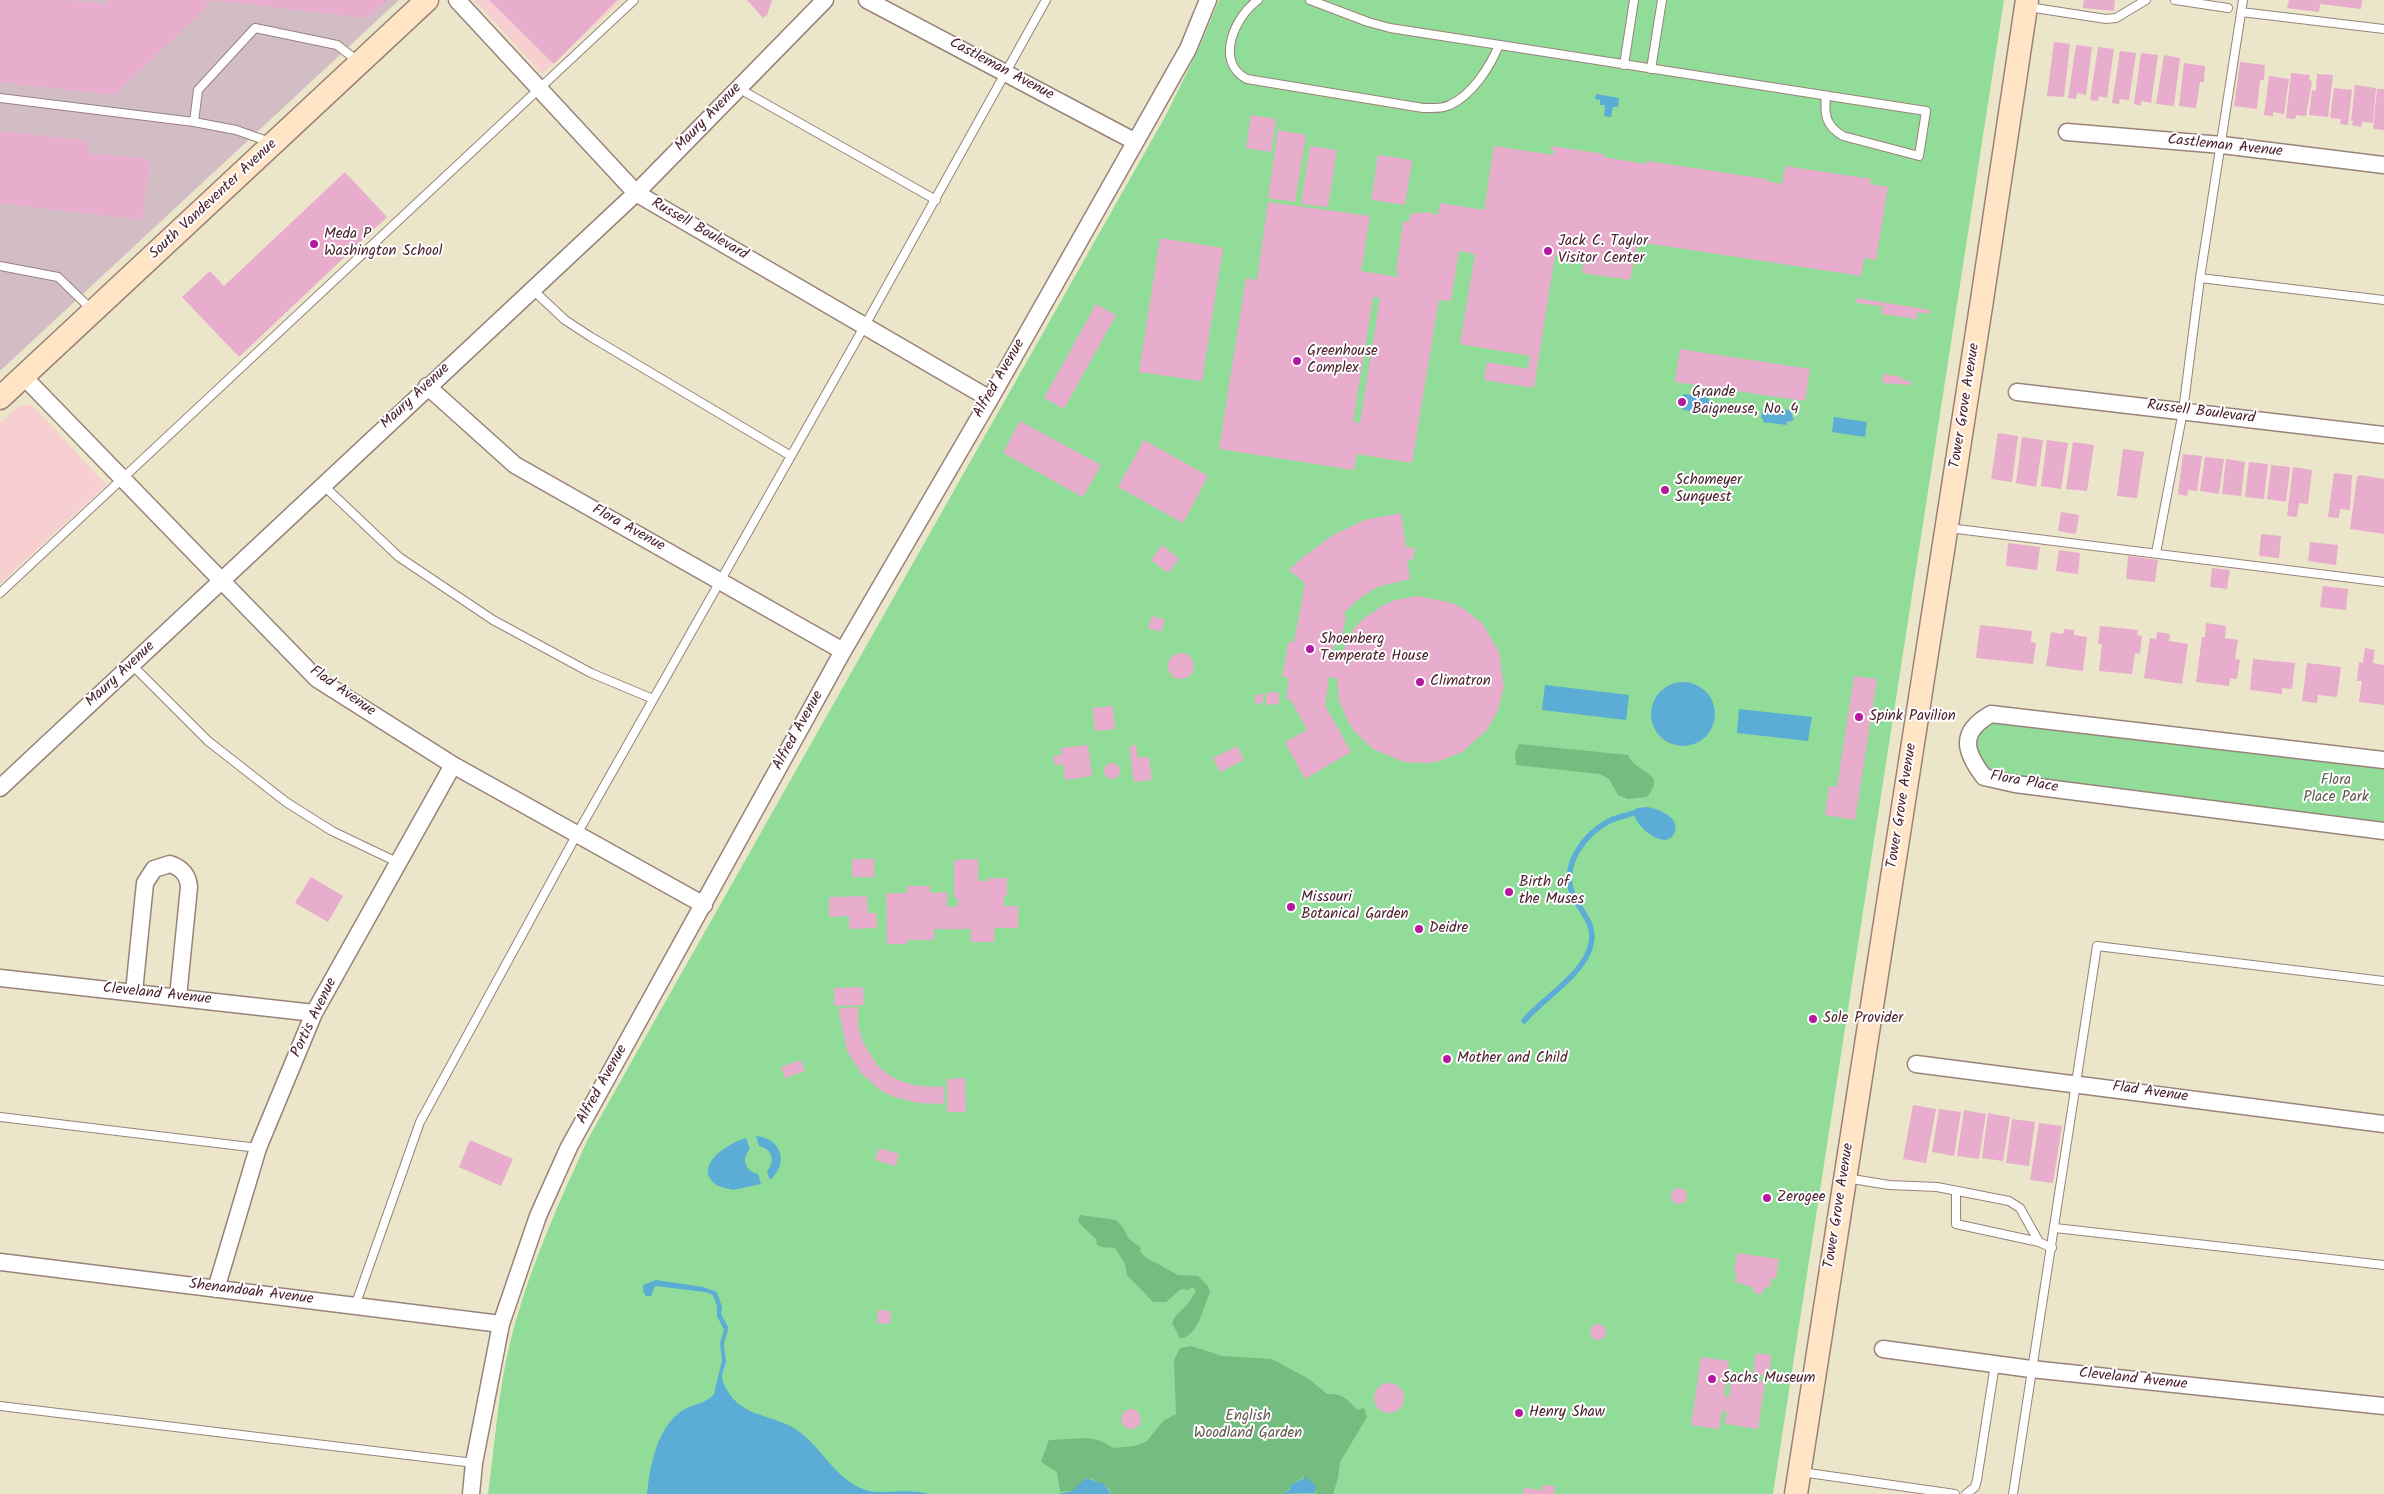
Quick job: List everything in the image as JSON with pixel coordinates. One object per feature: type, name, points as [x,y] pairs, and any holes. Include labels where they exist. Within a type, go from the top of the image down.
[{"type":"street","name":"South Vandeventer Avenue","points":[[0,398],[275,144],[426,0]]},
{"type":"street","name":"Russell Boulevard","points":[[458,0],[636,193],[990,399]]},
{"type":"street","name":"Maury Avenue","points":[[0,788],[221,582],[427,386],[636,193],[825,0]]},
{"type":"street","name":"Castleman Avenue","points":[[867,0],[1134,141]]},
{"type":"street","name":"Alfred Avenue","points":[[471,1494],[474,1463],[501,1324],[538,1216],[569,1146],[704,905],[842,651],[990,399],[1134,141],[1188,49],[1208,0]]},
{"type":"street","name":"Tower Grove Avenue","points":[[1796,1494],[1947,527],[2026,3]]},
{"type":"street","name":"Castleman Avenue","points":[[2067,132],[2222,145],[2384,165]]},
{"type":"street","name":"Flad Avenue","points":[[23,376],[123,477],[221,582],[318,679],[453,766],[704,905]]},
{"type":"street","name":"Flora Avenue","points":[[427,386],[515,465],[842,651]]},
{"type":"street","name":"Russell Boulevard","points":[[2017,392],[2384,435]]},
{"type":"street","name":"Flora Place","points":[[2384,760],[1991,714],[1977,722],[1969,735],[1968,748],[1974,764],[1984,777],[2015,784],[2384,831]]},
{"type":"street","name":"Portis Avenue","points":[[216,1288],[258,1148],[314,1013],[453,766]]},
{"type":"street","points":[[134,992],[145,883],[154,869],[170,864],[184,872],[188,879],[189,887],[178,997]]},
{"type":"street","name":"Cleveland Avenue","points":[[0,978],[314,1013]]},
{"type":"street","name":"Flad Avenue","points":[[1916,1064],[2076,1083],[2384,1124]]},
{"type":"street","name":"Shenandoah Avenue","points":[[0,1262],[501,1324]]},
{"type":"street","name":"Cleveland Avenue","points":[[1883,1349],[2031,1369],[2384,1406]]},
{"type":"lane","points":[[0,593],[634,0]]},
{"type":"lane","points":[[355,1306],[420,1122],[577,834],[936,200],[1046,0]]},
{"type":"lane","points":[[1258,0],[1242,15],[1231,44],[1232,64],[1240,75],[1247,79],[1416,107],[1437,108],[1449,105],[1468,90],[1485,71],[1499,45]]},
{"type":"lane","points":[[1310,0],[1380,26],[1926,111],[1919,156],[1843,136],[1835,131],[1828,124],[1825,116],[1826,96]]},
{"type":"lane","points":[[1624,65],[1634,0]]},
{"type":"lane","points":[[1651,69],[1662,0]]},
{"type":"lane","points":[[2026,3],[2111,18],[2121,16],[2146,0]]},
{"type":"lane","points":[[2175,0],[2228,8]]},
{"type":"lane","points":[[2156,554],[2183,411],[2200,278],[2243,0]]},
{"type":"lane","points":[[2241,12],[2384,29]]},
{"type":"lane","points":[[194,122],[198,90],[255,28],[337,46],[360,62]]},
{"type":"lane","points":[[738,88],[936,200]]},
{"type":"lane","points":[[0,98],[194,122],[236,130],[275,144]]},
{"type":"lane","points":[[0,266],[58,277],[93,311]]},
{"type":"lane","points":[[2200,278],[2384,300]]},
{"type":"lane","points":[[532,289],[565,320],[591,337],[791,456]]},
{"type":"lane","points":[[323,485],[399,557],[493,620],[591,673],[653,699]]},
{"type":"lane","points":[[1947,527],[2384,582]]},
{"type":"lane","points":[[132,665],[208,741],[286,802],[332,831],[399,863]]},
{"type":"lane","points":[[2014,1494],[2031,1369],[2052,1248],[2097,946],[2384,981]]},
{"type":"lane","points":[[0,1117],[258,1148]]},
{"type":"lane","points":[[1844,1178],[1889,1185],[1937,1187],[2009,1201],[2020,1208],[2039,1242]]},
{"type":"lane","points":[[1956,1192],[1956,1224],[2039,1242],[2052,1248]]},
{"type":"lane","points":[[2055,1228],[2384,1265]]},
{"type":"lane","points":[[1966,1494],[1975,1487],[1977,1480],[1995,1364]]},
{"type":"lane","points":[[0,1406],[474,1463]]},
{"type":"lane","points":[[1799,1471],[1955,1494]]},
{"type":"shaded area","points":[[0,0],[399,0],[0,371]]},
{"type":"shaded area","points":[[474,0],[622,0],[542,74]]},
{"type":"shaded area","points":[[29,404],[36,409],[106,485],[0,584],[0,423],[18,407]]},
{"type":"green space","name":"Missouri Botanical Garden","points":[[1219,0],[2004,0],[1773,1494],[488,1494],[502,1380],[517,1316],[545,1238],[589,1137],[1166,115],[1199,48]]},
{"type":"green space","name":"Flora Place Park","points":[[1991,714],[2384,760],[2384,831],[1984,777],[1969,735]]},
{"type":"green space","points":[[1519,744],[1628,755],[1638,767],[1653,778],[1653,789],[1647,797],[1628,799],[1618,795],[1609,779],[1600,774],[1516,765],[1515,753]]},
{"type":"green space","points":[[1080,1215],[1116,1220],[1122,1226],[1129,1239],[1141,1248],[1140,1251],[1145,1257],[1178,1275],[1198,1276],[1208,1286],[1210,1292],[1200,1320],[1191,1333],[1186,1337],[1180,1338],[1172,1323],[1196,1291],[1193,1287],[1188,1290],[1181,1289],[1166,1302],[1153,1302],[1127,1275],[1125,1264],[1115,1248],[1097,1245],[1096,1239],[1078,1222]]},
{"type":"green space","name":"English Woodland Garden","points":[[1191,1346],[1222,1356],[1272,1359],[1309,1379],[1327,1394],[1344,1398],[1357,1410],[1364,1408],[1367,1417],[1340,1462],[1333,1494],[1314,1494],[1317,1492],[1303,1477],[1283,1494],[1111,1494],[1110,1490],[1091,1478],[1072,1491],[1060,1492],[1057,1472],[1041,1462],[1049,1440],[1089,1438],[1101,1441],[1113,1448],[1135,1446],[1147,1441],[1163,1421],[1176,1414],[1174,1360],[1180,1348]]},
{"type":"water","points":[[1596,94],[1619,98],[1618,107],[1613,107],[1611,117],[1604,116],[1605,105],[1600,105],[1600,100],[1595,99]]},
{"type":"water","points":[[1684,394],[1709,398],[1709,401],[1712,401],[1710,411],[1707,413],[1682,410],[1683,406],[1677,401]]},
{"type":"water","points":[[1765,407],[1790,410],[1794,420],[1787,422],[1787,425],[1763,422],[1761,418],[1762,409],[1765,409]]},
{"type":"water","points":[[1834,417],[1867,422],[1865,437],[1832,432]]},
{"type":"water","points":[[1683,682],[1695,684],[1706,691],[1713,702],[1715,714],[1713,726],[1706,737],[1695,744],[1683,746],[1671,744],[1660,737],[1653,726],[1651,714],[1653,702],[1660,691],[1671,684]]},
{"type":"water","points":[[1545,685],[1629,695],[1626,720],[1542,710]]},
{"type":"water","points":[[1739,709],[1812,717],[1808,741],[1737,733]]},
{"type":"water","points":[[1647,807],[1659,810],[1670,816],[1676,825],[1672,837],[1666,840],[1661,839],[1645,831],[1634,816],[1633,811],[1637,808]]},
{"type":"water","points":[[756,1136],[772,1141],[780,1152],[780,1166],[770,1180],[767,1171],[772,1159],[767,1150],[759,1146]]},
{"type":"water","points":[[746,1138],[750,1149],[745,1161],[750,1170],[758,1174],[761,1184],[733,1190],[718,1186],[710,1179],[708,1171],[710,1164],[722,1150]]},
{"type":"water","points":[[656,1280],[703,1287],[717,1292],[722,1307],[721,1314],[728,1327],[724,1343],[726,1361],[722,1379],[729,1394],[737,1403],[756,1414],[797,1430],[847,1480],[857,1487],[869,1491],[914,1491],[929,1494],[647,1494],[656,1448],[667,1426],[683,1410],[708,1399],[714,1394],[722,1360],[720,1343],[724,1330],[717,1316],[717,1306],[713,1295],[705,1292],[655,1286],[651,1296],[646,1296],[643,1291],[643,1285]]},
{"type":"water","points":[[1306,1477],[1316,1486],[1315,1493],[1283,1494],[1289,1490],[1291,1485]]},
{"type":"water","points":[[1086,1478],[1104,1484],[1111,1494],[1058,1494],[1072,1491]]},
{"type":"building","points":[[0,0],[66,0],[107,4],[108,0],[207,0],[207,7],[114,95],[0,82]]},
{"type":"building","points":[[208,0],[387,0],[367,18]]},
{"type":"building","points":[[489,0],[617,0],[554,64]]},
{"type":"building","points":[[747,0],[772,0],[767,15],[763,18]]},
{"type":"building","points":[[2084,0],[2115,0],[2114,11],[2083,8]]},
{"type":"building","points":[[2289,0],[2362,0],[2361,9],[2320,4],[2319,12],[2287,8]]},
{"type":"building","points":[[2054,42],[2070,44],[2064,97],[2047,96]]},
{"type":"building","points":[[2076,45],[2092,47],[2086,95],[2077,93],[2076,99],[2068,98]]},
{"type":"building","points":[[2098,47],[2114,49],[2107,98],[2099,96],[2098,101],[2090,100]]},
{"type":"building","points":[[2120,51],[2136,53],[2129,100],[2120,99],[2119,104],[2112,103]]},
{"type":"building","points":[[2141,53],[2158,55],[2151,103],[2141,101],[2141,106],[2134,104]]},
{"type":"building","points":[[2164,55],[2180,58],[2174,106],[2156,104]]},
{"type":"building","points":[[2240,62],[2265,65],[2264,80],[2260,80],[2257,109],[2234,106]]},
{"type":"building","points":[[2184,63],[2205,66],[2204,82],[2200,82],[2196,108],[2179,106]]},
{"type":"building","points":[[2291,73],[2310,75],[2309,80],[2312,81],[2306,116],[2296,115],[2295,119],[2286,118]]},
{"type":"building","points":[[2317,74],[2333,75],[2328,117],[2309,115],[2312,90],[2316,91]]},
{"type":"building","points":[[2269,76],[2289,79],[2284,114],[2273,112],[2273,116],[2264,115]]},
{"type":"building","points":[[2355,85],[2376,88],[2373,123],[2362,122],[2361,127],[2352,125],[2353,121],[2351,121]]},
{"type":"building","points":[[2334,88],[2352,90],[2348,125],[2340,124],[2341,119],[2330,118]]},
{"type":"building","points":[[2377,89],[2384,89],[2384,130],[2373,129]]},
{"type":"building","points":[[1251,115],[1276,119],[1271,152],[1246,148]]},
{"type":"building","points":[[1278,130],[1306,135],[1295,202],[1268,198]]},
{"type":"building","points":[[0,131],[88,141],[87,153],[150,159],[142,220],[0,203]]},
{"type":"building","points":[[1310,146],[1337,150],[1328,207],[1301,204]]},
{"type":"building","points":[[1494,146],[1553,155],[1554,150],[1551,149],[1551,146],[1604,154],[1603,157],[1646,164],[1647,161],[1767,179],[1766,181],[1782,184],[1784,170],[1787,169],[1784,169],[1785,166],[1871,179],[1870,184],[1888,187],[1876,260],[1864,258],[1861,276],[1638,242],[1630,280],[1582,273],[1584,259],[1555,255],[1534,388],[1484,380],[1487,362],[1528,369],[1530,356],[1460,344],[1475,254],[1459,251],[1451,301],[1439,300],[1412,463],[1357,454],[1354,470],[1219,449],[1246,278],[1257,280],[1268,202],[1370,216],[1361,271],[1398,277],[1398,273],[1396,273],[1403,221],[1409,222],[1410,214],[1428,212],[1438,215],[1440,203],[1484,210]],"holes":[[[1373,297],[1380,298],[1360,423],[1353,422]]]},
{"type":"building","points":[[1378,155],[1412,160],[1405,205],[1371,200]]},
{"type":"building","name":"Meda P Washington School","points":[[345,172],[387,217],[239,357],[182,297],[210,271],[224,286]]},
{"type":"building","points":[[1160,238],[1223,248],[1202,381],[1139,372]]},
{"type":"building","points":[[1857,298],[1930,310],[1929,314],[1918,312],[1917,319],[1881,314],[1882,306],[1856,303]]},
{"type":"building","points":[[1096,304],[1116,315],[1064,409],[1044,398]]},
{"type":"building","points":[[1680,349],[1810,369],[1805,401],[1675,382]]},
{"type":"building","points":[[1883,374],[1902,377],[1902,380],[1911,381],[1910,385],[1882,383]]},
{"type":"building","points":[[1020,421],[1101,465],[1083,497],[1003,453]]},
{"type":"building","points":[[1998,433],[2018,436],[2012,482],[1991,479]]},
{"type":"building","points":[[2022,437],[2043,440],[2036,487],[2016,483]]},
{"type":"building","points":[[1144,440],[1208,476],[1183,523],[1118,487]]},
{"type":"building","points":[[2047,440],[2068,443],[2061,489],[2041,486]]},
{"type":"building","points":[[2073,442],[2094,445],[2087,491],[2066,489]]},
{"type":"building","points":[[2123,449],[2144,452],[2137,498],[2117,496]]},
{"type":"building","points":[[2183,454],[2202,456],[2197,491],[2188,490],[2187,496],[2178,494]]},
{"type":"building","points":[[2205,457],[2224,459],[2219,494],[2200,491]]},
{"type":"building","points":[[2226,459],[2245,462],[2241,496],[2222,494]]},
{"type":"building","points":[[2249,462],[2268,464],[2264,499],[2245,497]]},
{"type":"building","points":[[2271,465],[2290,467],[2286,502],[2267,499]]},
{"type":"building","points":[[2293,467],[2312,470],[2308,504],[2299,503],[2297,517],[2287,516]]},
{"type":"building","points":[[2334,473],[2352,475],[2350,510],[2340,509],[2339,518],[2328,517]]},
{"type":"building","points":[[2360,475],[2384,479],[2384,534],[2350,529],[2357,477]]},
{"type":"building","points":[[2061,512],[2079,515],[2076,534],[2058,531]]},
{"type":"building","points":[[1401,513],[1406,547],[1415,548],[1413,560],[1407,559],[1410,579],[1377,587],[1360,598],[1343,614],[1346,616],[1342,635],[1336,634],[1332,656],[1340,657],[1353,630],[1363,619],[1395,600],[1418,596],[1452,603],[1464,609],[1483,624],[1499,652],[1504,687],[1498,710],[1487,730],[1462,752],[1440,761],[1428,763],[1404,762],[1373,749],[1355,732],[1339,701],[1337,678],[1329,677],[1325,705],[1351,752],[1305,779],[1285,742],[1307,730],[1291,700],[1286,699],[1289,678],[1282,677],[1288,642],[1294,642],[1305,583],[1289,570],[1333,535],[1365,520]]},
{"type":"building","points":[[2261,534],[2281,536],[2279,558],[2259,556]]},
{"type":"building","points":[[2310,542],[2338,545],[2336,565],[2308,561]]},
{"type":"building","points":[[2008,543],[2040,547],[2037,570],[2006,566]]},
{"type":"building","points":[[1162,545],[1179,559],[1168,573],[1151,560]]},
{"type":"building","points":[[2059,550],[2080,553],[2078,574],[2056,571]]},
{"type":"building","points":[[2128,556],[2158,560],[2155,582],[2126,579]]},
{"type":"building","points":[[2212,568],[2230,570],[2227,589],[2210,587]]},
{"type":"building","points":[[2323,586],[2348,589],[2346,610],[2320,607]]},
{"type":"building","points":[[1152,616],[1165,620],[1161,632],[1148,628]]},
{"type":"building","points":[[2206,623],[2226,626],[2225,638],[2238,640],[2235,659],[2240,660],[2237,679],[2230,678],[2229,686],[2196,682],[2202,637],[2205,637]]},
{"type":"building","points":[[1980,625],[2032,631],[2031,642],[2036,643],[2033,664],[1976,658]]},
{"type":"building","points":[[2100,626],[2138,630],[2137,635],[2142,636],[2140,654],[2135,653],[2132,674],[2099,671],[2102,644],[2098,644]]},
{"type":"building","points":[[2064,629],[2074,630],[2074,635],[2087,637],[2083,671],[2046,666],[2051,632],[2063,634]]},
{"type":"building","points":[[2157,632],[2170,634],[2169,641],[2188,644],[2182,684],[2144,678],[2150,638],[2156,639]]},
{"type":"building","points":[[2365,648],[2375,650],[2373,663],[2384,665],[2384,705],[2359,702],[2362,681],[2357,681],[2359,662],[2363,663]]},
{"type":"building","points":[[1181,653],[1190,657],[1194,666],[1190,675],[1181,679],[1172,675],[1168,666],[1172,657]]},
{"type":"building","points":[[2253,659],[2295,663],[2292,689],[2282,688],[2282,694],[2250,690]]},
{"type":"building","points":[[2307,663],[2341,667],[2337,697],[2318,695],[2317,703],[2302,701]]},
{"type":"building","name":"Spink Pavilion","points":[[1854,676],[1877,679],[1855,820],[1825,815],[1829,786],[1837,787]]},
{"type":"building","points":[[1279,692],[1279,704],[1266,705],[1266,693]]},
{"type":"building","points":[[1263,694],[1263,703],[1255,704],[1255,695]]},
{"type":"building","points":[[1113,706],[1115,729],[1095,731],[1092,708]]},
{"type":"building","points":[[1088,745],[1092,776],[1065,780],[1063,764],[1055,765],[1053,756],[1062,755],[1061,748]]},
{"type":"building","points":[[1136,745],[1138,758],[1149,757],[1152,780],[1134,782],[1129,746]]},
{"type":"building","points":[[1237,746],[1244,760],[1220,772],[1213,758]]},
{"type":"building","points":[[1112,763],[1120,771],[1112,779],[1104,771]]},
{"type":"building","points":[[852,859],[874,859],[874,877],[852,877]]},
{"type":"building","points":[[978,859],[978,881],[988,881],[988,878],[1007,878],[1007,896],[1004,896],[1004,906],[1018,906],[1018,928],[994,928],[994,942],[971,942],[971,929],[934,929],[934,940],[907,940],[907,944],[887,944],[886,893],[907,893],[907,886],[930,886],[930,893],[947,892],[947,907],[958,906],[958,898],[954,898],[954,860]]},
{"type":"building","points":[[311,877],[343,896],[328,922],[295,903]]},
{"type":"building","points":[[867,896],[868,913],[876,913],[877,928],[849,929],[849,916],[829,917],[829,897]]},
{"type":"building","points":[[863,987],[864,1005],[834,1006],[834,988]]},
{"type":"building","points":[[858,1007],[858,1025],[863,1042],[877,1065],[890,1076],[903,1082],[919,1086],[944,1087],[944,1104],[919,1103],[894,1097],[880,1090],[861,1073],[847,1051],[839,1008]]},
{"type":"building","points":[[801,1060],[805,1071],[785,1078],[781,1067]]},
{"type":"building","points":[[965,1078],[966,1112],[947,1112],[947,1079]]},
{"type":"building","points":[[1913,1105],[1936,1109],[1926,1163],[1903,1159]]},
{"type":"building","points":[[1939,1109],[1961,1112],[1954,1156],[1932,1152]]},
{"type":"building","points":[[1964,1110],[1986,1114],[1979,1159],[1957,1156]]},
{"type":"building","points":[[1988,1113],[2010,1117],[2003,1161],[1982,1158]]},
{"type":"building","points":[[2012,1119],[2035,1122],[2029,1166],[2006,1163]]},
{"type":"building","points":[[2039,1123],[2062,1126],[2053,1183],[2030,1180]]},
{"type":"building","points":[[470,1140],[513,1159],[501,1186],[459,1167]]},
{"type":"building","points":[[879,1148],[899,1154],[896,1166],[875,1160]]},
{"type":"building","points":[[1676,1188],[1682,1188],[1687,1193],[1685,1202],[1676,1204],[1671,1199],[1671,1193]]},
{"type":"building","points":[[1737,1253],[1779,1259],[1776,1279],[1771,1278],[1770,1287],[1766,1287],[1761,1294],[1755,1293],[1752,1287],[1735,1282],[1737,1273],[1734,1272]]},
{"type":"building","points":[[878,1310],[891,1311],[890,1324],[877,1323]]},
{"type":"building","points":[[1595,1324],[1601,1324],[1606,1329],[1604,1338],[1595,1340],[1590,1335],[1590,1329]]},
{"type":"building","points":[[1756,1353],[1771,1355],[1769,1376],[1753,1374]]},
{"type":"building","points":[[1701,1357],[1729,1361],[1724,1396],[1729,1397],[1732,1377],[1765,1382],[1758,1429],[1725,1424],[1727,1412],[1722,1411],[1719,1429],[1691,1425]]},
{"type":"building","points":[[1389,1383],[1400,1387],[1404,1398],[1400,1409],[1389,1413],[1378,1409],[1374,1398],[1378,1387]]},
{"type":"building","points":[[1131,1409],[1138,1412],[1141,1419],[1138,1426],[1131,1429],[1124,1426],[1121,1419],[1124,1412]]},
{"type":"building","points":[[1543,1485],[1555,1486],[1554,1494],[1523,1494],[1524,1488],[1542,1490]]},
{"type":"waterway","points":[[1524,1021],[1581,965],[1591,944],[1592,937],[1589,924],[1573,895],[1570,884],[1572,862],[1577,851],[1592,833],[1601,826],[1611,820],[1633,813]]},
{"type":"place","name":"Meda P Washington School","points":[[314,244]]},
{"type":"place","name":"Jack C. Taylor Visitor Center","points":[[1548,251]]},
{"type":"place","name":"Greenhouse Complex","points":[[1297,361]]},
{"type":"place","name":"Grande Baigneuse, No. 4","points":[[1682,402]]},
{"type":"place","name":"Schomeyer Sunquest","points":[[1665,490]]},
{"type":"place","name":"Shoenberg Temperate House","points":[[1310,649]]},
{"type":"place","name":"Climatron","points":[[1420,682]]},
{"type":"place","name":"Spink Pavilion","points":[[1859,717]]},
{"type":"place","name":"Birth of the Muses","points":[[1509,892]]},
{"type":"place","name":"Missouri Botanical Garden","points":[[1291,907]]},
{"type":"place","name":"Deidre","points":[[1419,929]]},
{"type":"place","name":"Sole Provider","points":[[1813,1019]]},
{"type":"place","name":"Mother and Child","points":[[1447,1059]]},
{"type":"place","name":"Zerogee","points":[[1767,1198]]},
{"type":"place","name":"Sachs Museum","points":[[1712,1379]]},
{"type":"place","name":"Henry Shaw","points":[[1519,1413]]}]
